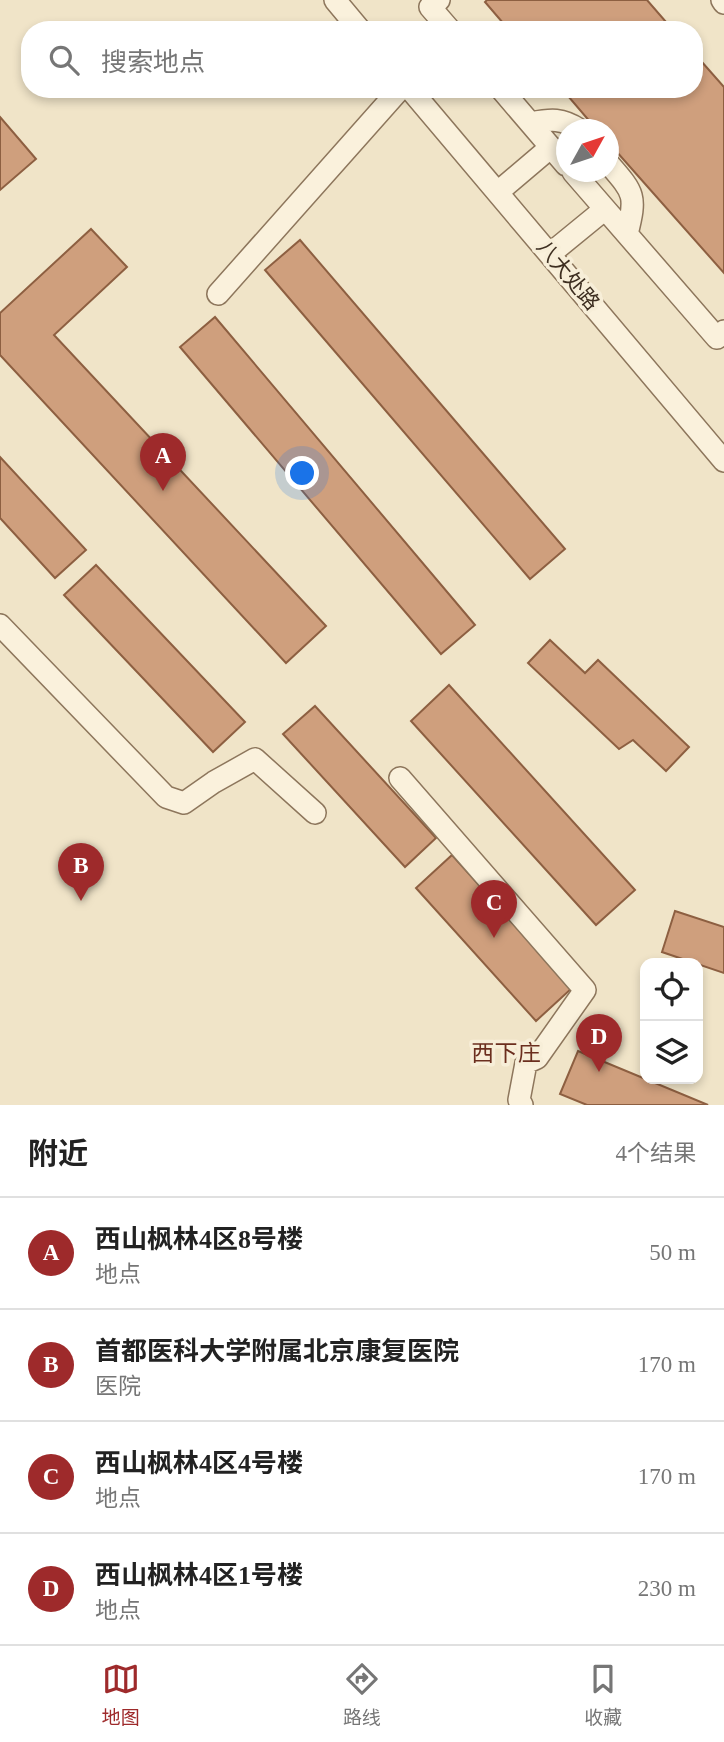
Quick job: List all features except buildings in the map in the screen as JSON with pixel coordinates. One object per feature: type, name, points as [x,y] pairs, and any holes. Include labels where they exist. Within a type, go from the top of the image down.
[{"type":"street","points":[[335,0],[352,21]]},
{"type":"street","points":[[439,0],[430,7],[442,21]]},
{"type":"street","points":[[218,294],[392,98]]},
{"type":"street","name":"八大处路","points":[[418,98],[724,461]]},
{"type":"street","points":[[509,98],[556,153]]},
{"type":"street","points":[[531,123],[556,119]]},
{"type":"street","points":[[498,192],[551,147]]},
{"type":"street","points":[[619,176],[632,191],[632,213],[627,234]]},
{"type":"street","points":[[582,182],[717,338],[724,331]]},
{"type":"street","points":[[550,254],[605,209]]},
{"type":"street","points":[[0,625],[166,797],[184,803],[255,759],[315,813]]},
{"type":"street","points":[[400,778],[584,990],[537,1058],[526,1063],[519,1100],[522,1105]]},
{"type":"place","name":"西山枫林4区8号楼","points":[[163,491]]},
{"type":"place","name":"首都医科大学附属北京康复医院","points":[[81,901]]},
{"type":"place","name":"西山枫林4区4号楼","points":[[494,938]]},
{"type":"place","name":"西山枫林4区1号楼","points":[[599,1072]]},
{"type":"district","name":"西下庄","points":[[506,1053]]}]
